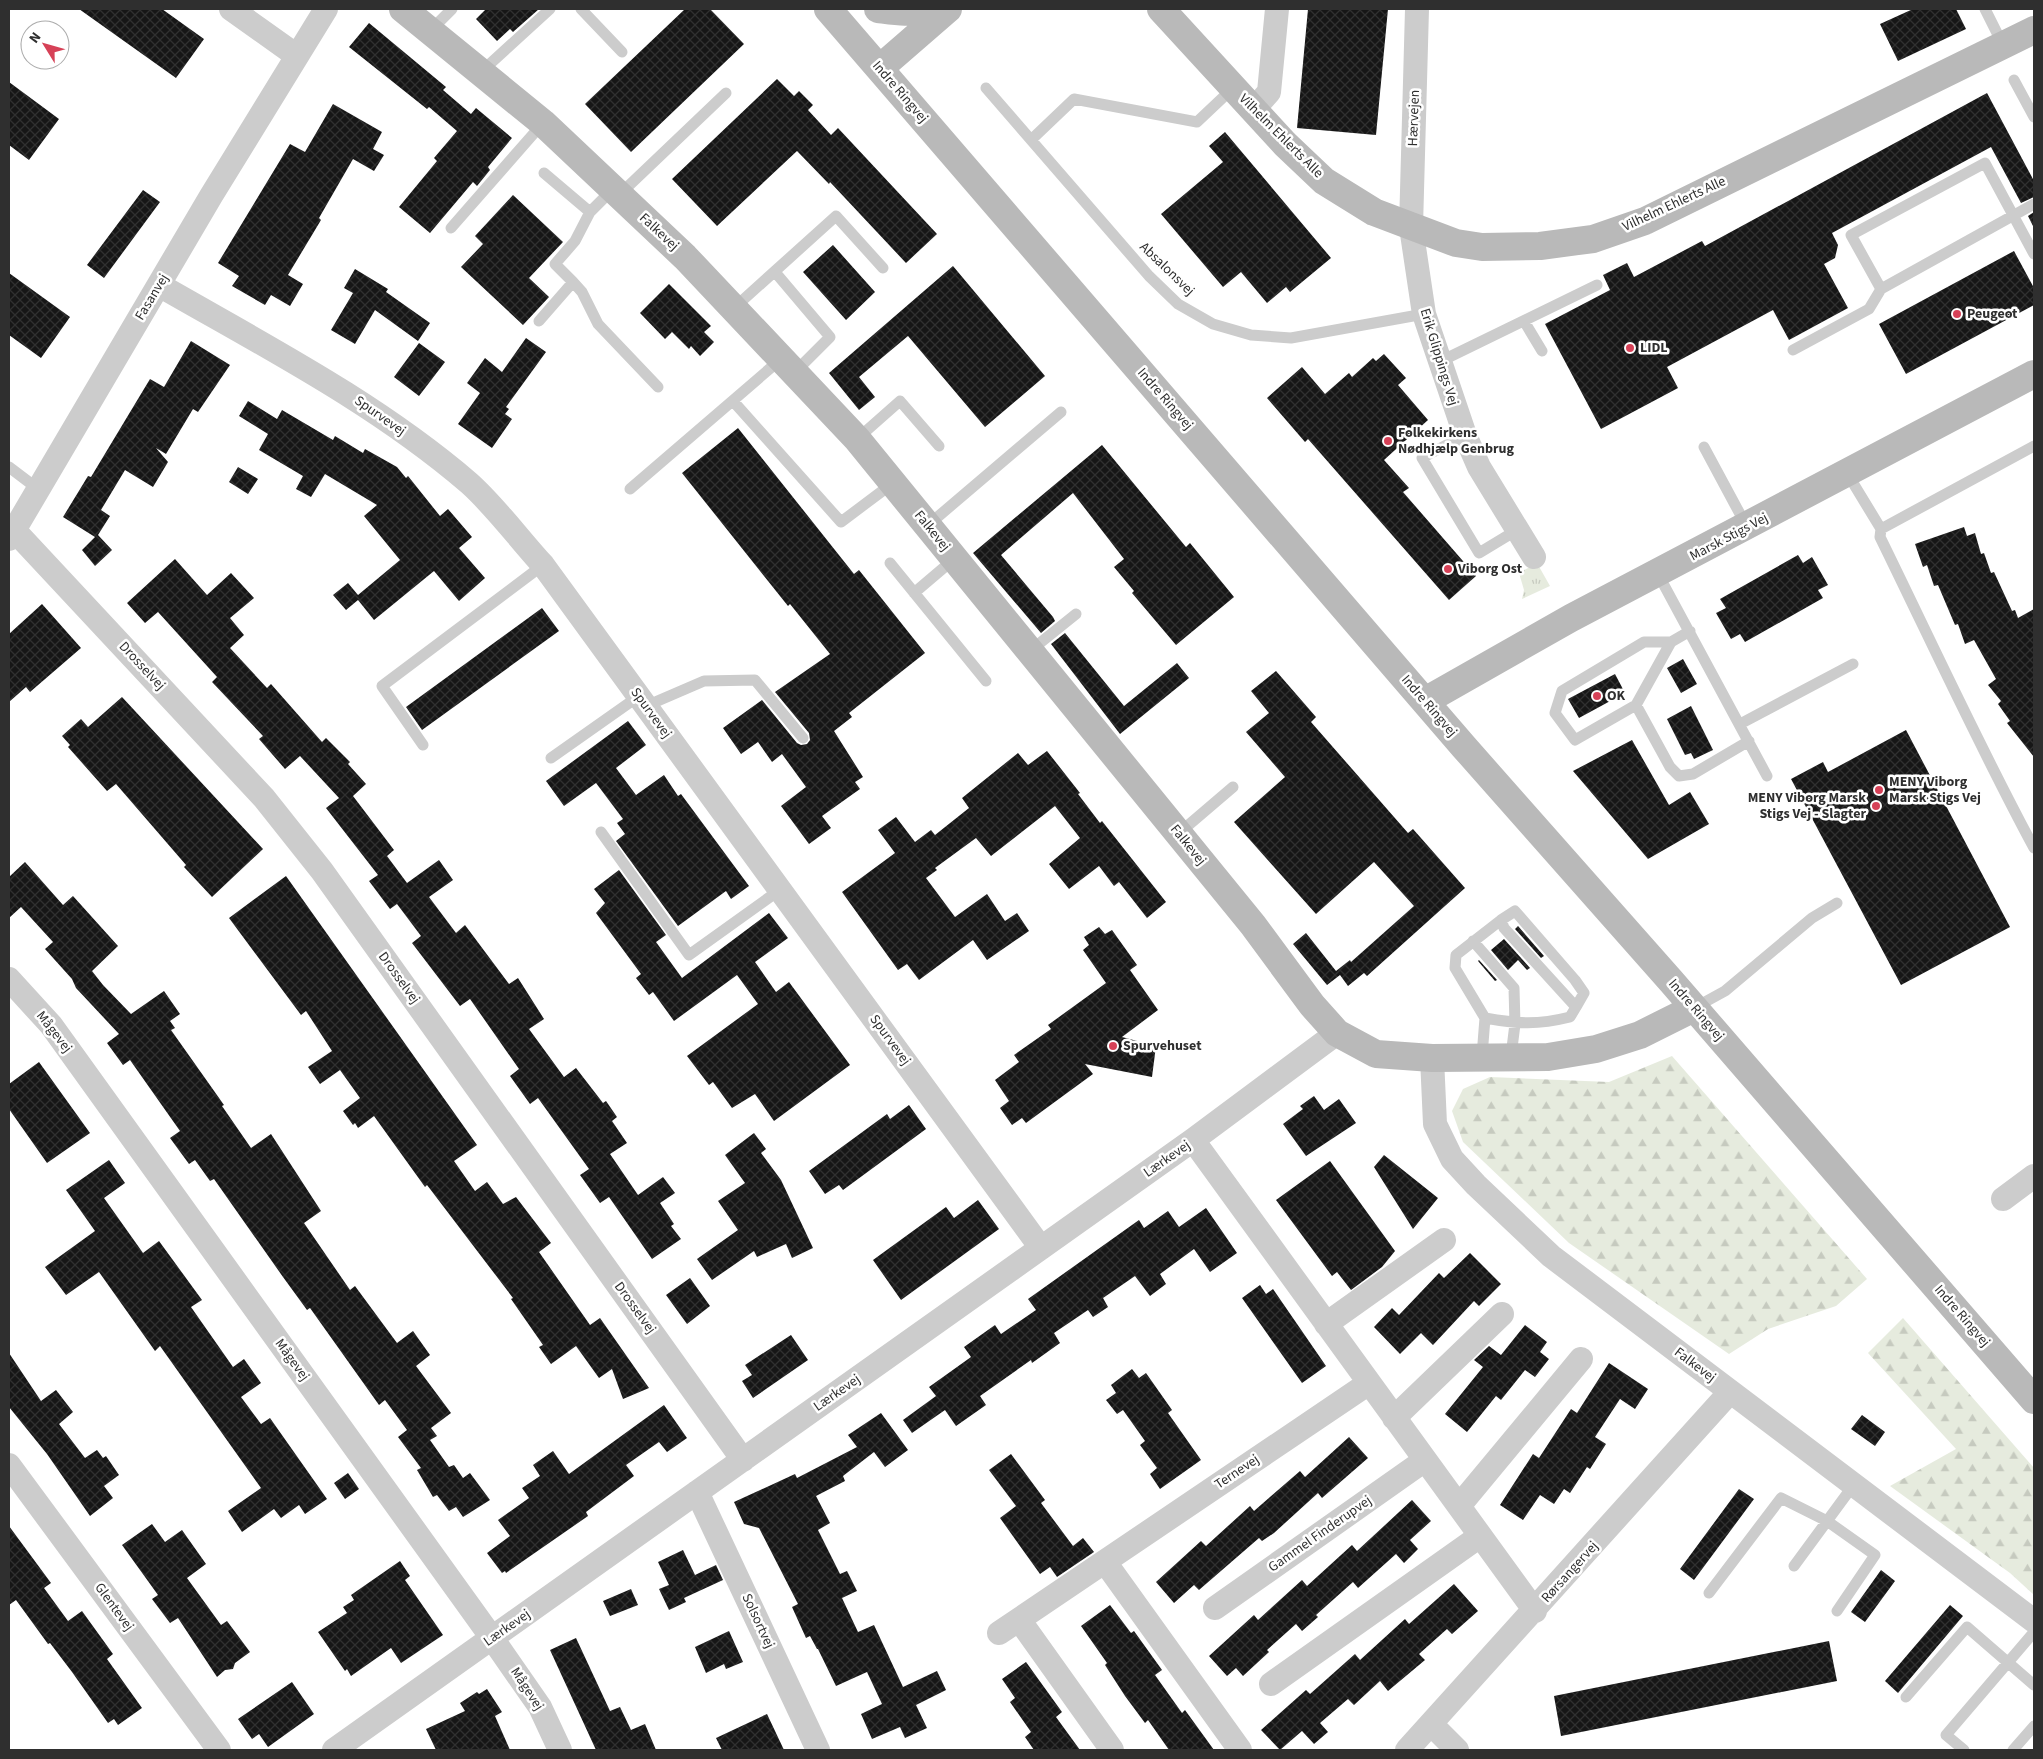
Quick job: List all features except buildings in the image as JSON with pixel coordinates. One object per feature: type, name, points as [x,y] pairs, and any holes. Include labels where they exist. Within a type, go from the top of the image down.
[{"type":"street","points":[[231,9],[296,56]]},
{"type":"street","name":"Fasanvej","points":[[12,534],[159,285],[326,9]]},
{"type":"street","name":"Falkevej","points":[[403,9],[543,123],[685,257],[857,439],[1253,925],[1312,1005],[1337,1033],[1376,1054],[1432,1058],[1482,1056],[1548,1057],[1596,1049],[1640,1035],[1694,1008]]},
{"type":"street","name":"Indre Ringvej","points":[[828,9],[1425,701],[2034,1400]]},
{"type":"street","points":[[878,9],[895,12],[926,9]]},
{"type":"street","points":[[880,68],[948,9]]},
{"type":"street","name":"Vilhelm Ehlerts Alle","points":[[1161,9],[1285,144],[1324,181],[1374,212],[1456,243],[1482,247],[1540,246],[1593,239],[1645,220],[2034,30]]},
{"type":"street","points":[[1253,110],[1269,92],[1277,9]]},
{"type":"street","name":"Hærvejen","points":[[1411,227],[1418,9]]},
{"type":"street","name":"Erik Glippings Vej","points":[[1411,227],[1424,314],[1465,435],[1479,467],[1534,557]]},
{"type":"street","name":"Spurvevej","points":[[159,285],[359,401],[418,442],[471,485],[543,565],[1041,1248]]},
{"type":"street","name":"Marsk Stigs Vej","points":[[1425,701],[1571,618],[1658,574],[2034,374]]},
{"type":"street","name":"Drosselvej","points":[[12,534],[264,798],[322,871],[743,1460]]},
{"type":"street","name":"Mågevej","points":[[9,979],[51,1025],[492,1638],[540,1707],[560,1750]]},
{"type":"street","name":"Lærkevej","points":[[334,1750],[1193,1140],[1337,1033]]},
{"type":"street","name":"Falkevej","points":[[1432,1058],[1435,1124],[1452,1160],[1551,1256],[1730,1392],[1855,1483],[2034,1621]]},
{"type":"street","points":[[1193,1140],[1535,1611]]},
{"type":"street","points":[[2003,1199],[2034,1176]]},
{"type":"street","points":[[1326,1324],[1444,1240]]},
{"type":"street","points":[[1394,1418],[1502,1314]]},
{"type":"street","points":[[1459,1506],[1581,1358]]},
{"type":"street","name":"Ternevej","points":[[999,1633],[1020,1621],[1369,1383]]},
{"type":"street","name":"Rørsangervej","points":[[1408,1750],[1730,1392]]},
{"type":"street","name":"Gammel Finderupvej","points":[[1215,1608],[1425,1460]]},
{"type":"street","name":"Glentevej","points":[[9,1465],[219,1750]]},
{"type":"street","name":"Solsortvej","points":[[698,1492],[818,1750]]},
{"type":"street","points":[[1271,1684],[1480,1536]]},
{"type":"street","points":[[1105,1562],[1240,1750]]},
{"type":"street","points":[[1020,1621],[1112,1750]]},
{"type":"street","points":[[1431,1724],[1457,1750]]},
{"type":"lane","points":[[430,31],[452,9]]},
{"type":"lane","points":[[481,72],[550,9]]},
{"type":"lane","points":[[581,9],[622,52]]},
{"type":"lane","points":[[1985,9],[2004,45]]},
{"type":"lane","points":[[2014,80],[2034,117]]},
{"type":"lane","name":"Absalonsvej","points":[[986,88],[1149,276],[1178,304],[1213,324],[1251,335],[1290,338],[1424,314]]},
{"type":"lane","points":[[1031,140],[1074,99],[1197,122],[1233,88]]},
{"type":"lane","points":[[658,387],[598,324],[582,292],[554,264],[575,242],[590,212],[616,192],[726,93]]},
{"type":"lane","points":[[451,228],[543,123]]},
{"type":"lane","points":[[1881,289],[1851,235],[1985,162],[2034,254]]},
{"type":"lane","points":[[544,173],[590,212]]},
{"type":"lane","points":[[1793,350],[1869,309],[1881,289],[2034,204]]},
{"type":"lane","points":[[734,308],[836,216],[883,268]]},
{"type":"lane","points":[[630,489],[733,400],[830,337],[775,272]]},
{"type":"lane","points":[[539,321],[572,282]]},
{"type":"lane","points":[[1439,362],[1597,285]]},
{"type":"lane","points":[[1524,321],[1542,352]]},
{"type":"lane","points":[[733,400],[841,522],[893,483]]},
{"type":"lane","points":[[857,439],[900,401],[939,446]]},
{"type":"lane","points":[[927,526],[1061,412]]},
{"type":"lane","points":[[1465,435],[1422,458],[1479,553],[1517,530]]},
{"type":"lane","points":[[1881,530],[2034,446]]},
{"type":"lane","points":[[1704,447],[1747,527]]},
{"type":"lane","points":[[9,467],[38,489]]},
{"type":"lane","points":[[1847,473],[1881,530],[1880,537],[1936,649],[1954,694],[2034,848]]},
{"type":"lane","points":[[914,593],[954,559]]},
{"type":"lane","points":[[890,563],[986,681]]},
{"type":"lane","points":[[423,745],[382,686],[543,565]]},
{"type":"lane","points":[[1658,574],[1767,776]]},
{"type":"lane","points":[[1030,651],[1076,614]]},
{"type":"lane","points":[[1671,642],[1636,704],[1575,740],[1555,713],[1562,691],[1644,642],[1671,642],[1690,631]]},
{"type":"lane","points":[[1740,724],[1853,664]]},
{"type":"lane","points":[[552,758],[642,701],[704,681],[755,680],[803,738]]},
{"type":"lane","points":[[1636,704],[1670,767],[1679,776],[1693,774],[1749,741]]},
{"type":"lane","points":[[1178,834],[1233,787]]},
{"type":"lane","points":[[601,832],[690,956],[781,889]]},
{"type":"lane","points":[[1694,1008],[1725,991],[1812,918],[1837,904]]},
{"type":"lane","points":[[1482,1056],[1486,1018],[1455,968],[1456,955],[1515,911],[1584,993],[1570,1017],[1543,1024],[1514,1024],[1486,1018]]},
{"type":"lane","points":[[1501,920],[1504,928],[1576,1008]]},
{"type":"lane","points":[[1473,941],[1514,988],[1514,1024],[1511,1056]]},
{"type":"lane","points":[[1794,1566],[1855,1483]]},
{"type":"lane","points":[[1710,1593],[1781,1498],[1827,1521],[1875,1555],[1837,1611]]},
{"type":"lane","points":[[1906,1697],[1966,1627],[2034,1685]]},
{"type":"lane","points":[[1964,1750],[1946,1735],[2034,1632]]},
{"type":"lane","points":[[2013,1750],[2034,1726]]},
{"type":"green space","points":[[1537,563],[1550,586],[1522,599],[1524,590],[1519,573]]},
{"type":"green space","points":[[1672,1056],[1867,1279],[1836,1306],[1768,1329],[1729,1354],[1569,1243],[1463,1142],[1452,1111],[1463,1089],[1490,1077],[1609,1082]]},
{"type":"green space","points":[[1903,1318],[2034,1468],[2034,1595],[2010,1573],[1890,1486],[1956,1449],[1868,1353]]},
{"type":"place","name":"Peugeot","points":[[1957,314]]},
{"type":"place","name":"LIDL","points":[[1630,348]]},
{"type":"place","name":"Folkekirkens Nødhjælp Genbrug","points":[[1388,441]]},
{"type":"place","name":"Viborg Ost","points":[[1448,569]]},
{"type":"place","name":"OK","points":[[1597,696]]},
{"type":"place","name":"MENY Viborg Marsk Stigs Vej","points":[[1879,790]]},
{"type":"place","name":"MENY Viborg Marsk Stigs Vej - Slagter","points":[[1876,806]]},
{"type":"place","name":"Spurvehuset","points":[[1113,1046]]}]
